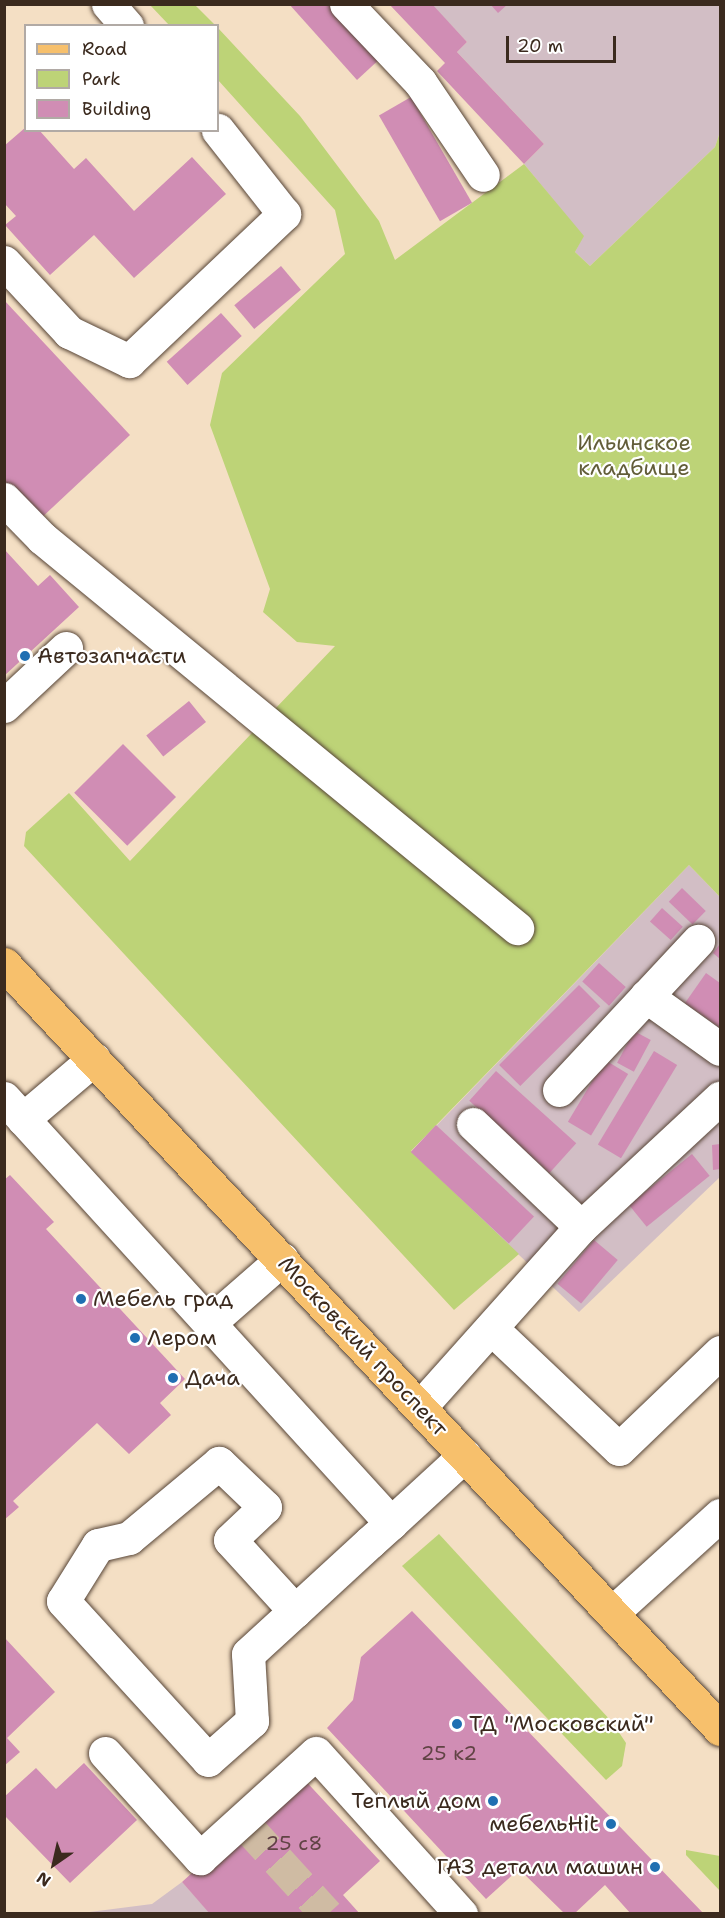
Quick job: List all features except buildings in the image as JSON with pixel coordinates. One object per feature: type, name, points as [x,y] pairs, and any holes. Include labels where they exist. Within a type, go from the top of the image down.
[{"type":"main road","name":"Московский проспект","points":[[4,964],[720,1728]]},
{"type":"lane","points":[[108,4],[125,24]]},
{"type":"lane","points":[[346,4],[420,82],[483,175]]},
{"type":"lane","points":[[4,262],[69,332],[129,361],[284,214],[219,131]]},
{"type":"lane","points":[[4,499],[42,538],[517,928]]},
{"type":"lane","points":[[4,706],[66,648]]},
{"type":"lane","points":[[559,1090],[698,941]]},
{"type":"lane","points":[[646,996],[720,1049]]},
{"type":"lane","points":[[94,1059],[14,1109],[391,1523]]},
{"type":"lane","points":[[420,1407],[581,1227],[720,1098]]},
{"type":"lane","points":[[473,1124],[581,1227]]},
{"type":"lane","points":[[209,1323],[282,1259]]},
{"type":"lane","points":[[491,1328],[619,1449],[720,1352]]},
{"type":"lane","points":[[295,1611],[230,1540],[265,1507],[219,1463],[129,1538],[98,1545],[63,1601],[208,1760],[252,1721],[248,1654],[295,1611],[391,1523],[465,1455]]},
{"type":"lane","points":[[612,1613],[720,1515]]},
{"type":"lane","points":[[105,1753],[200,1858],[244,1822],[316,1753],[461,1914]]},
{"type":"shaded area","points":[[432,5],[720,5],[720,132],[715,147],[590,266],[575,252],[583,236],[524,164],[544,144],[457,52],[467,42]]},
{"type":"shaded area","points":[[689,865],[720,897],[720,1177],[579,1312],[411,1152]]},
{"type":"shaded area","points":[[182,1882],[210,1913],[74,1914],[152,1904]]},
{"type":"green space","points":[[150,5],[195,5],[214,24],[168,24]]},
{"type":"green space","name":"Ильинское кладбище","points":[[219,29],[300,116],[379,221],[395,260],[524,164],[584,236],[575,252],[590,266],[715,147],[720,132],[720,897],[689,865],[411,1151],[519,1254],[454,1310],[24,846],[26,832],[69,793],[130,861],[335,646],[297,642],[263,612],[270,589],[210,425],[222,373],[345,254],[335,210],[219,81]]},
{"type":"green space","points":[[439,1534],[612,1722],[626,1743],[622,1766],[606,1780],[402,1566]]},
{"type":"green space","points":[[686,1850],[720,1856],[720,1891],[686,1855]]},
{"type":"tunnel","points":[[245,1824],[327,1914]]},
{"type":"place","name":"Автозапчасти","points":[[25,656]]},
{"type":"place","name":"Мебель град","points":[[81,1299]]},
{"type":"place","name":"Лером","points":[[135,1338]]},
{"type":"place","name":"Дача","points":[[173,1378]]},
{"type":"place","name":"ТД \"Московский\"","points":[[457,1724]]},
{"type":"place","name":"Теплый дом","points":[[493,1801]]},
{"type":"place","name":"мебельHit","points":[[611,1824]]},
{"type":"place","name":"ГАЗ детали машин","points":[[655,1867]]}]
